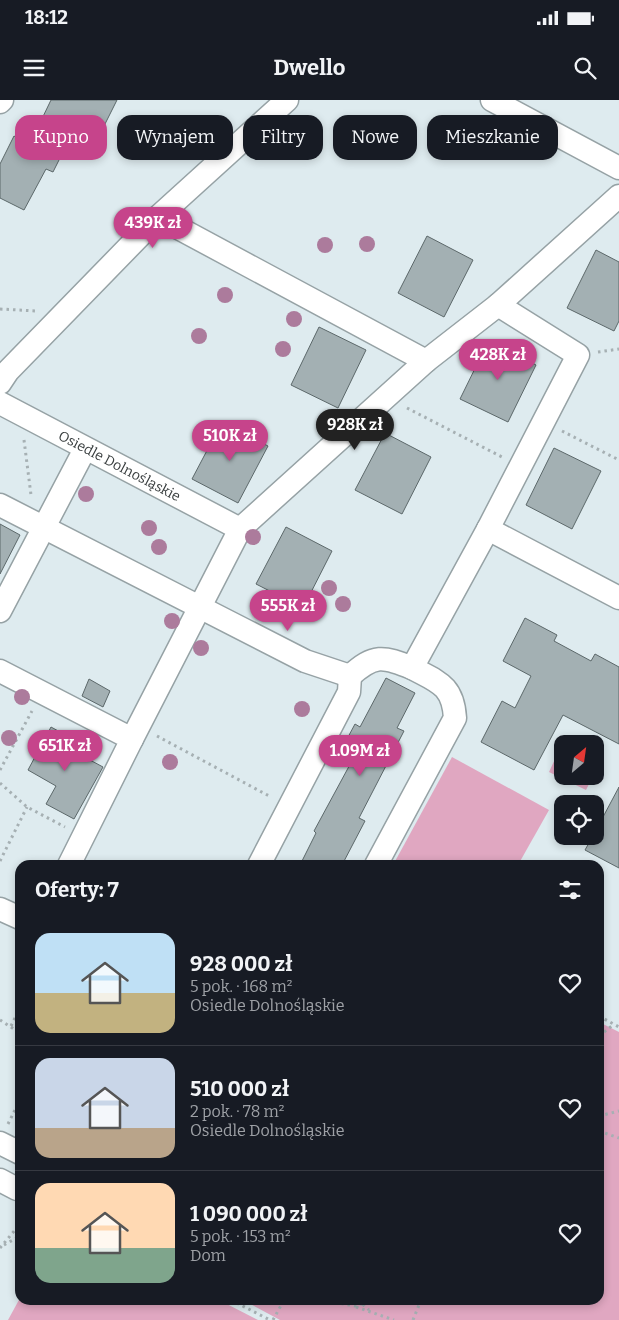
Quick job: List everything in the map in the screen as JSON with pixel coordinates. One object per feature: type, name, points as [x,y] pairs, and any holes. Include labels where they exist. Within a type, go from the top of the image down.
[{"type":"street","points":[[0,383],[8,371],[158,217],[287,100]]},
{"type":"street","points":[[492,100],[619,168]]},
{"type":"street","points":[[71,860],[240,529],[426,361],[498,305],[619,196]]},
{"type":"street","points":[[158,217],[426,361]]},
{"type":"street","points":[[412,668],[488,530],[578,355],[498,305]]},
{"type":"street","name":"Osiedle Dolnośląskie","points":[[0,403],[240,529]]},
{"type":"street","points":[[0,610],[85,449]]},
{"type":"street","points":[[0,505],[305,662],[350,676]]},
{"type":"street","points":[[488,530],[619,598]]},
{"type":"street","points":[[262,860],[349,692],[350,676],[371,660],[388,658],[412,668],[444,686],[454,699],[455,718],[379,860]]},
{"type":"street","points":[[0,671],[42,693],[136,733]]},
{"type":"street","points":[[0,908],[15,916]]},
{"type":"street","points":[[2,1137],[15,1149]]},
{"type":"street","points":[[0,1180],[15,1188]]},
{"type":"path","points":[[0,310],[37,311]]},
{"type":"path","points":[[387,398],[520,466]]},
{"type":"path","points":[[544,422],[619,460]]},
{"type":"path","points":[[23,434],[31,499]]},
{"type":"path","points":[[0,770],[42,693]]},
{"type":"path","points":[[136,733],[290,807]]},
{"type":"path","points":[[0,783],[27,807],[83,836]]},
{"type":"path","points":[[0,861],[27,807]]},
{"type":"path","points":[[11,1026],[15,1018]]},
{"type":"path","points":[[604,1019],[619,1027]]},
{"type":"path","points":[[0,1020],[15,1029]]},
{"type":"path","points":[[604,1032],[613,1025]]},
{"type":"path","points":[[2,1137],[15,1110]]},
{"type":"path","points":[[604,1114],[619,1110]]},
{"type":"path","points":[[604,1133],[619,1138]]},
{"type":"path","points":[[1,1247],[15,1230]]},
{"type":"path","points":[[1,1247],[15,1239]]},
{"type":"path","points":[[241,1305],[272,1320],[281,1305]]},
{"type":"path","points":[[350,1305],[394,1320]]},
{"type":"path","points":[[355,1306],[361,1305],[374,1313]]},
{"type":"path","points":[[413,1320],[419,1305]]},
{"type":"shaded area","points":[[452,757],[549,810],[521,860],[396,860]]},
{"type":"shaded area","points":[[554,761],[554,774],[549,772]]},
{"type":"shaded area","points":[[576,785],[588,785],[586,790]]},
{"type":"shaded area","points":[[604,1024],[619,1032],[619,1320],[280,1320],[252,1305],[604,1305]]},
{"type":"shaded area","points":[[16,1305],[229,1305],[258,1320],[8,1320]]},
{"type":"building","points":[[51,100],[117,100],[107,120],[107,115],[44,115]]},
{"type":"building","points":[[14,136],[15,160],[59,160],[53,172],[46,169],[24,210],[0,198],[0,164]]},
{"type":"building","points":[[427,236],[473,260],[444,317],[398,293]]},
{"type":"building","points":[[596,250],[619,262],[619,321],[614,331],[567,308]]},
{"type":"building","points":[[319,327],[366,350],[338,408],[291,385]]},
{"type":"building","points":[[489,340],[536,365],[508,422],[460,399]]},
{"type":"building","points":[[222,422],[268,446],[238,503],[192,479]]},
{"type":"building","points":[[385,433],[431,457],[402,514],[355,490]]},
{"type":"building","points":[[554,448],[601,471],[572,529],[526,505]]},
{"type":"building","points":[[0,524],[20,535],[0,574]]},
{"type":"building","points":[[286,527],[332,551],[303,608],[256,584]]},
{"type":"building","points":[[525,618],[557,635],[554,641],[591,661],[595,654],[619,667],[619,744],[563,715],[534,770],[481,742],[502,701],[515,708],[531,676],[503,661]]},
{"type":"building","points":[[386,678],[415,693],[397,728],[404,731],[359,818],[365,821],[345,860],[302,860],[316,833],[314,831],[360,746],[347,739],[355,724],[360,727]]},
{"type":"building","points":[[89,679],[110,691],[103,707],[82,696]]},
{"type":"building","points":[[51,727],[80,743],[75,752],[103,767],[74,819],[46,804],[56,786],[28,770]]},
{"type":"building","points":[[619,787],[619,868],[585,850],[588,845],[604,845],[604,815]]}]
